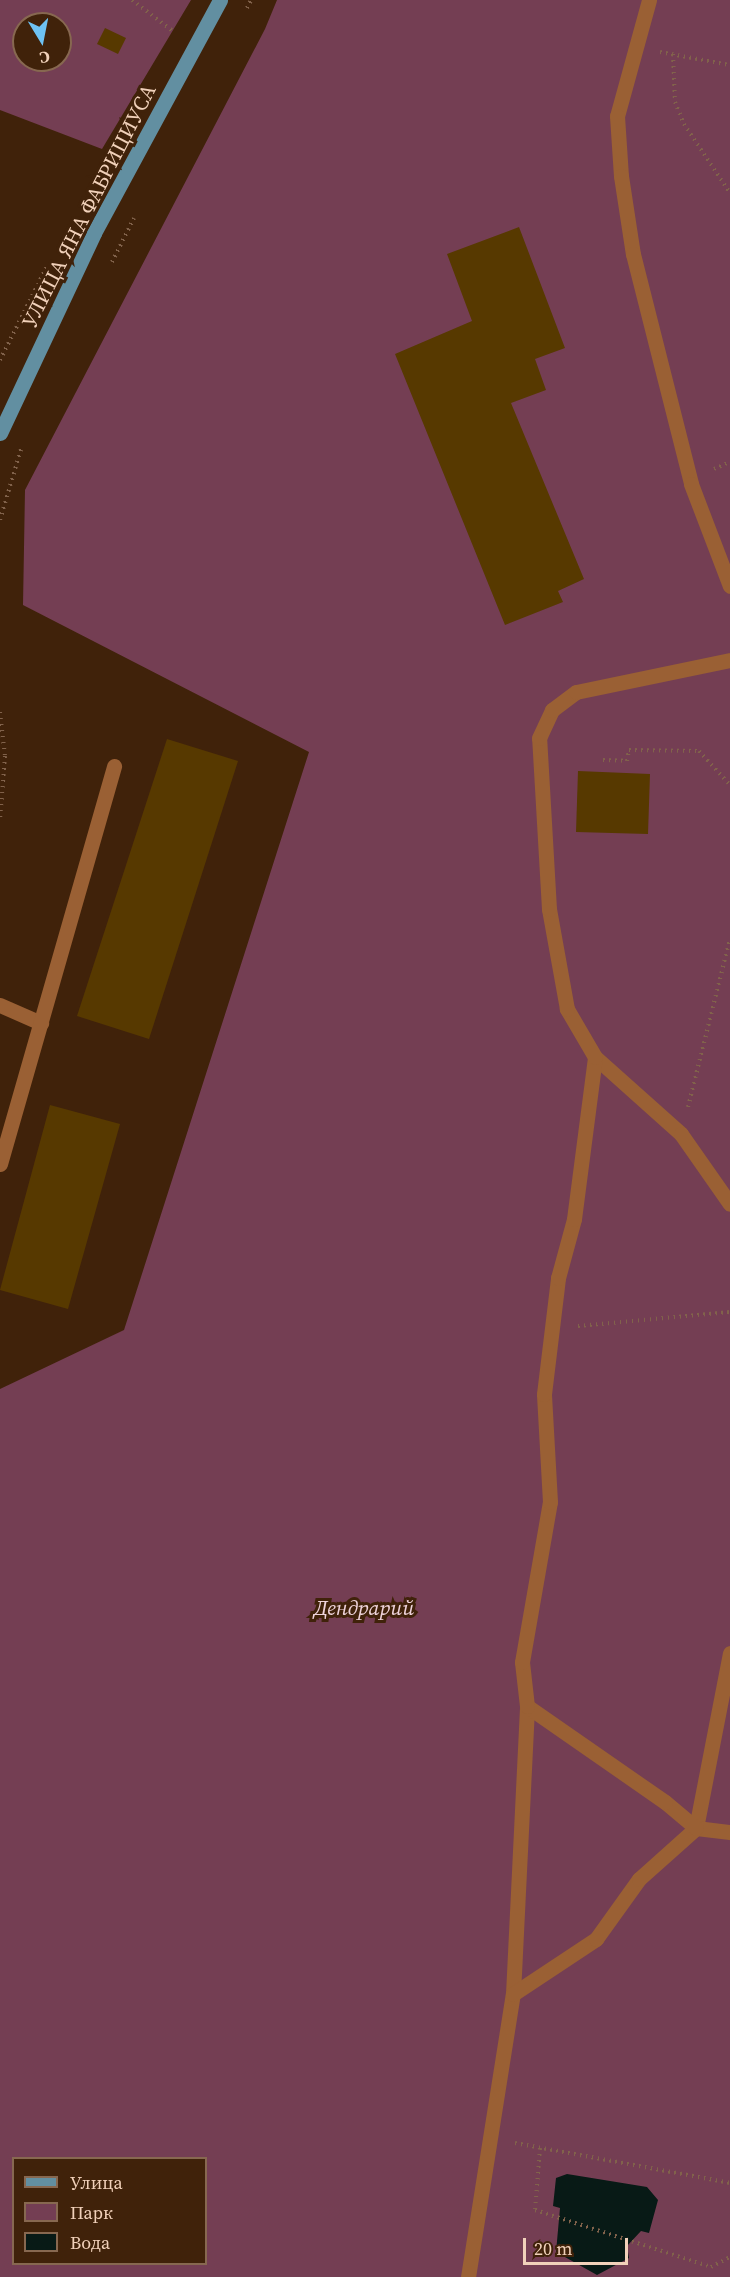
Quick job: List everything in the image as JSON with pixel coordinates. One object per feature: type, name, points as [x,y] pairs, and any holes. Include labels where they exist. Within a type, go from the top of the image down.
[{"type":"main road","name":"УЛИЦА ЯНА ФАБРИЦИУСА","points":[[0,433],[94,233],[220,0]]},
{"type":"lane","points":[[649,0],[617,116],[621,176],[633,254],[691,484],[730,585]]},
{"type":"lane","points":[[730,660],[576,692],[552,710],[539,738],[549,909],[567,1010],[595,1057],[681,1134],[730,1204]]},
{"type":"lane","points":[[0,1164],[114,766]]},
{"type":"lane","points":[[0,1005],[41,1023]]},
{"type":"lane","points":[[468,2277],[513,1994],[527,1706],[522,1662],[550,1502],[544,1394],[558,1278],[574,1219],[595,1057]]},
{"type":"lane","points":[[513,1994],[596,1939],[639,1879],[696,1828],[730,1653]]},
{"type":"lane","points":[[527,1706],[665,1802],[696,1828],[730,1832]]},
{"type":"path","points":[[132,0],[177,34]]},
{"type":"path","points":[[245,10],[251,0]]},
{"type":"path","points":[[730,65],[673,54],[672,84],[684,124],[730,193]]},
{"type":"path","points":[[109,268],[136,215]]},
{"type":"path","points":[[0,520],[25,437]]},
{"type":"path","points":[[0,712],[5,756],[0,819]]},
{"type":"path","points":[[603,760],[627,761],[629,750],[699,751],[730,785]]},
{"type":"path","points":[[681,1134],[730,939]]},
{"type":"path","points":[[553,1328],[730,1312]]},
{"type":"path","points":[[491,2139],[730,2183]]},
{"type":"path","points":[[540,2148],[535,2210],[711,2267],[730,2257]]},
{"type":"green space","points":[[0,0],[191,0],[102,149],[0,110]]},
{"type":"green space","name":"Дендрарий","points":[[277,0],[730,0],[730,2277],[0,2277],[0,1389],[124,1330],[309,752],[23,605],[25,490],[265,29]]},
{"type":"water","points":[[567,2174],[647,2187],[658,2200],[649,2233],[641,2231],[627,2246],[629,2258],[597,2275],[556,2252],[560,2208],[553,2206],[556,2178]]},
{"type":"building","points":[[105,28],[126,38],[118,54],[97,44]]},
{"type":"building","points":[[519,227],[565,348],[535,359],[546,390],[511,403],[584,579],[558,591],[563,602],[505,625],[395,354],[472,321],[447,254]]},
{"type":"building","points":[[167,739],[238,761],[149,1039],[77,1016]]},
{"type":"building","points":[[578,771],[650,774],[648,834],[576,832]]},
{"type":"building","points":[[50,1105],[120,1124],[68,1309],[0,1290]]}]
